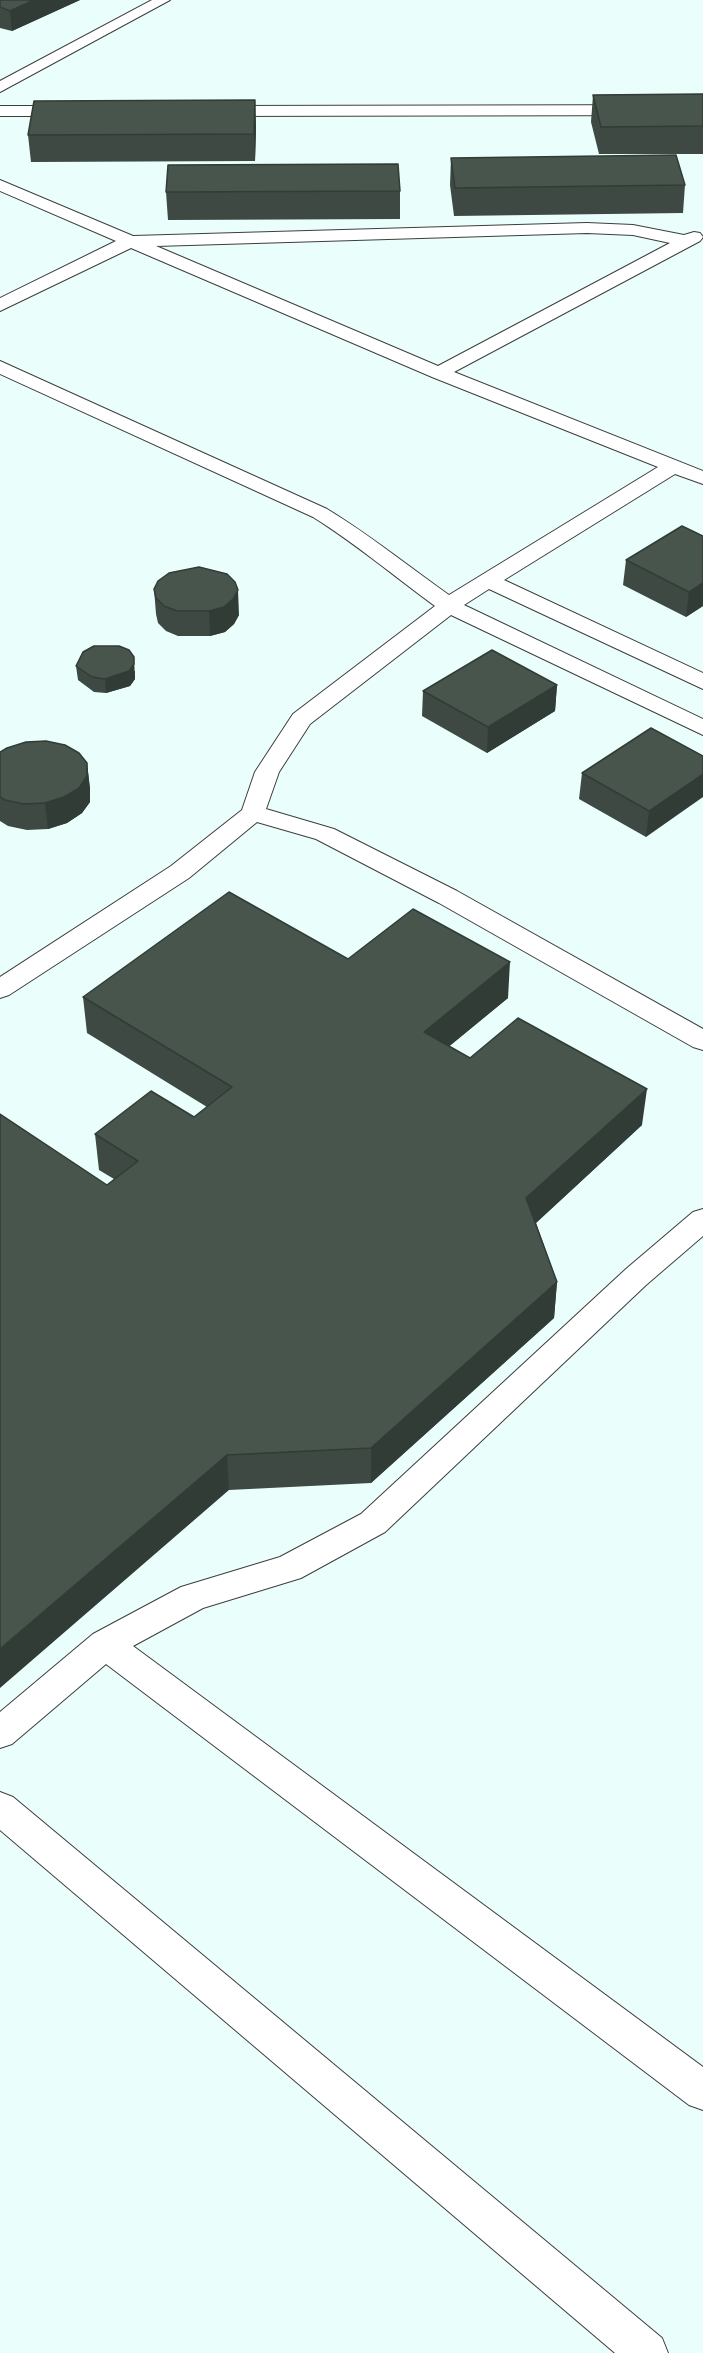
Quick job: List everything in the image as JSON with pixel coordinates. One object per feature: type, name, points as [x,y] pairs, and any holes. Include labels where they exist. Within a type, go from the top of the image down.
[{"type":"lane","points":[[0,87],[164,0]]},
{"type":"lane","points":[[202,111],[703,110]]},
{"type":"lane","points":[[0,111],[83,111]]},
{"type":"lane","points":[[0,184],[439,373],[703,478]]},
{"type":"lane","points":[[0,305],[131,241],[587,228],[633,230],[686,241]]},
{"type":"lane","points":[[439,373],[703,232]]},
{"type":"lane","points":[[0,367],[320,513],[364,540],[388,562],[450,606],[703,728]]},
{"type":"lane","points":[[0,989],[180,872],[253,813],[267,772],[301,719],[487,580],[673,467]]},
{"type":"lane","points":[[487,580],[703,682]]},
{"type":"lane","points":[[253,813],[325,834],[448,897],[703,1041]]},
{"type":"lane","points":[[0,1733],[105,1644],[193,1598],[289,1568],[373,1523],[636,1277],[703,1220]]},
{"type":"lane","points":[[105,1644],[703,2091]]},
{"type":"lane","points":[[0,1808],[647,2353]]},
{"type":"building","points":[[0,0],[34,0],[10,11],[0,7]]},
{"type":"building","points":[[703,94],[703,126],[601,127],[593,95]]},
{"type":"building","points":[[255,100],[254,134],[28,135],[34,101]]},
{"type":"building","points":[[676,155],[685,185],[455,188],[451,158]]},
{"type":"building","points":[[398,164],[400,191],[166,192],[168,165]]},
{"type":"building","points":[[682,526],[703,536],[703,583],[689,592],[626,560]]},
{"type":"building","points":[[199,567],[227,574],[235,582],[238,590],[233,599],[224,607],[209,611],[177,611],[164,606],[156,598],[154,589],[158,581],[169,573]]},
{"type":"building","points":[[94,646],[119,646],[129,650],[134,657],[134,664],[129,671],[105,679],[92,677],[76,666],[83,652]]},
{"type":"building","points":[[492,650],[557,685],[488,727],[423,691]]},
{"type":"building","points":[[651,728],[703,756],[703,774],[649,811],[582,773]]},
{"type":"building","points":[[46,741],[65,745],[79,753],[87,763],[87,776],[79,788],[64,797],[45,803],[24,804],[0,797],[0,752],[26,742]]},
{"type":"building","points":[[229,892],[348,959],[413,909],[510,962],[424,1032],[470,1058],[518,1018],[647,1089],[526,1198],[557,1282],[371,1448],[227,1455],[0,1649],[0,1114],[107,1185],[138,1161],[95,1134],[151,1091],[194,1117],[232,1087],[83,997]]}]
